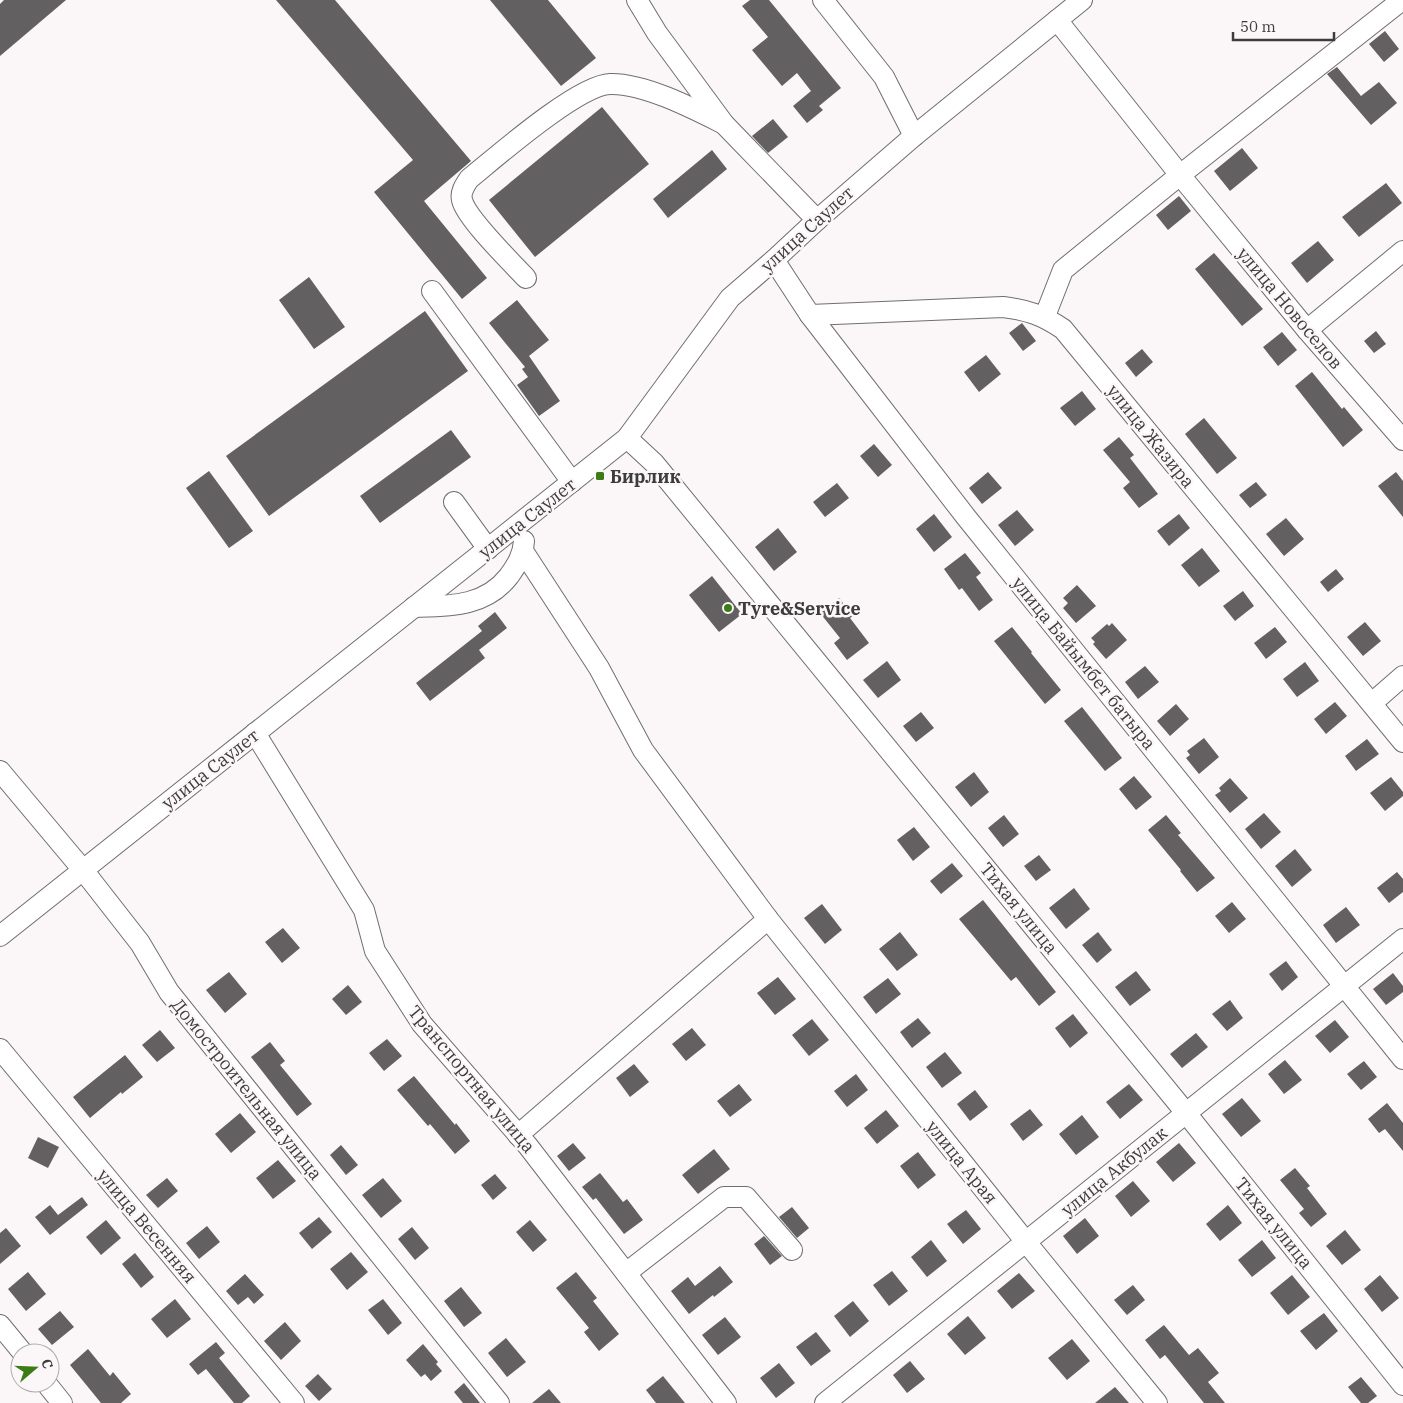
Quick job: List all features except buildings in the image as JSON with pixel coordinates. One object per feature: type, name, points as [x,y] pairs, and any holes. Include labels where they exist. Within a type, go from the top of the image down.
[{"type":"street","points":[[637,0],[657,33],[724,124],[816,220]]},
{"type":"street","points":[[823,0],[884,77],[914,136]]},
{"type":"street","points":[[1045,316],[1063,270],[1402,0]]},
{"type":"street","name":"улица Саулет","points":[[0,936],[627,438],[730,298],[816,220],[914,136],[1080,1]]},
{"type":"street","name":"улица Новоселов","points":[[1057,20],[1180,175],[1307,330],[1403,440]]},
{"type":"street","points":[[526,278],[469,215],[462,200],[463,190],[469,179],[541,121],[594,87],[610,84],[637,88],[682,103],[724,124]]},
{"type":"street","points":[[1307,330],[1403,251]]},
{"type":"street","name":"улица Байымбет батыра","points":[[774,260],[810,315],[966,517],[1403,1059]]},
{"type":"street","points":[[432,291],[572,482]]},
{"type":"street","name":"улица Жазира","points":[[810,315],[1003,306],[1024,309],[1045,316],[1063,329],[1403,742]]},
{"type":"street","name":"Тихая улица","points":[[627,438],[654,462],[1186,1113],[1403,1384]]},
{"type":"street","points":[[454,502],[488,549]]},
{"type":"street","points":[[414,608],[449,606],[478,600],[491,593],[504,582],[515,568],[523,551],[527,518]]},
{"type":"street","name":"улица Арая","points":[[523,551],[599,668],[643,750],[768,919],[1157,1403]]},
{"type":"street","points":[[1372,703],[1403,676]]},
{"type":"street","name":"Транспортная улица","points":[[255,733],[364,910],[375,951],[422,1024],[518,1134],[726,1403]]},
{"type":"street","name":"Домостроительная улица","points":[[0,771],[83,870],[140,943],[170,992],[499,1403]]},
{"type":"street","points":[[518,1134],[768,919]]},
{"type":"street","name":"улица Акбулак","points":[[826,1403],[1403,939]]},
{"type":"street","name":"улица Весенняя","points":[[0,1049],[294,1403]]},
{"type":"street","points":[[626,1273],[724,1197],[746,1197],[792,1250]]},
{"type":"street","points":[[0,1325],[15,1343]]},
{"type":"street","points":[[54,1393],[62,1403]]},
{"type":"place","name":"Бирлик","points":[[600,476]]},
{"type":"place","name":"Tyre&Service","points":[[728,608]]}]
